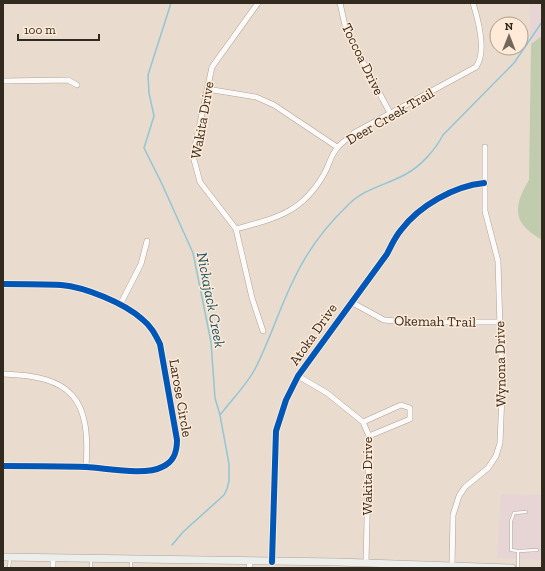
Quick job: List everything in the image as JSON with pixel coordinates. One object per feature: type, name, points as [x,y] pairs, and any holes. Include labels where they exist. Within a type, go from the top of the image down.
[{"type":"main road","points":[[6,557],[132,559],[250,565],[272,562],[337,565],[366,563],[512,568]]},
{"type":"street","name":"Wakita Drive","points":[[258,3],[212,67],[193,156],[195,169],[200,182],[236,229],[252,298],[263,331]]},
{"type":"street","name":"Toccoa Drive","points":[[340,3],[346,30],[390,113]]},
{"type":"street","name":"Deer Creek Trail","points":[[236,229],[269,220],[292,210],[302,203],[324,175],[337,148],[354,133],[476,67],[479,63],[481,43],[473,3]]},
{"type":"street","points":[[3,80],[68,80],[77,85]]},
{"type":"street","points":[[207,89],[256,97],[274,105],[337,148]]},
{"type":"street","name":"Wynona Drive","points":[[452,566],[453,515],[459,496],[465,488],[488,468],[496,456],[500,443],[502,394],[498,261],[485,211],[485,147]]},
{"type":"street","name":"Atoka Drive","points":[[272,562],[276,431],[286,400],[298,376],[387,254],[400,231],[412,217],[454,191],[484,182]]},
{"type":"street","points":[[120,305],[141,264],[147,240]]},
{"type":"street","name":"Larose Circle","points":[[3,284],[62,286],[82,289],[120,305],[143,319],[153,330],[160,344],[177,440],[177,450],[173,459],[162,468],[148,471],[86,467],[3,466]]},
{"type":"street","name":"Okemah Trail","points":[[351,302],[384,320],[407,322],[499,322]]},
{"type":"street","points":[[3,374],[27,375],[50,380],[63,387],[74,397],[86,423],[86,467]]},
{"type":"street","name":"Wakita Drive","points":[[298,376],[327,393],[363,422],[369,436],[366,563]]},
{"type":"street","points":[[363,422],[401,405],[410,408],[410,419],[369,436]]},
{"type":"street","points":[[52,558],[53,568]]},
{"type":"lane","points":[[526,512],[514,513],[511,520],[511,550],[537,550]]},
{"type":"lane","points":[[518,551],[518,568]]},
{"type":"lane","points":[[6,557],[9,568]]},
{"type":"lane","points":[[91,559],[91,568]]},
{"type":"lane","points":[[131,568],[132,559]]},
{"type":"shaded area","points":[[529,3],[542,3],[542,36],[531,44]]},
{"type":"shaded area","points":[[501,494],[542,495],[542,560],[497,558]]},
{"type":"green space","points":[[542,36],[542,240],[525,227],[519,216],[518,209],[523,191],[529,180],[531,44]]},
{"type":"waterway","name":"Nickajack Creek","points":[[171,3],[148,75],[149,93],[154,116],[144,148],[193,253],[211,342],[215,398],[220,415],[229,464],[229,481],[224,495],[183,532],[172,545]]},
{"type":"waterway","points":[[220,415],[243,387],[255,369],[299,269],[325,230],[349,204],[362,194],[399,178],[412,171],[422,162],[432,152],[443,135],[514,63],[542,22]]},
{"type":"cycle path","points":[[272,562],[276,431],[286,400],[298,376],[387,254],[393,242],[409,221],[427,205],[449,193],[461,188],[484,183]]},
{"type":"cycle path","points":[[3,284],[71,286],[92,292],[115,302],[125,307],[148,324],[160,344],[177,440],[176,449],[172,459],[166,465],[155,470],[125,471],[86,467],[3,466]]}]
